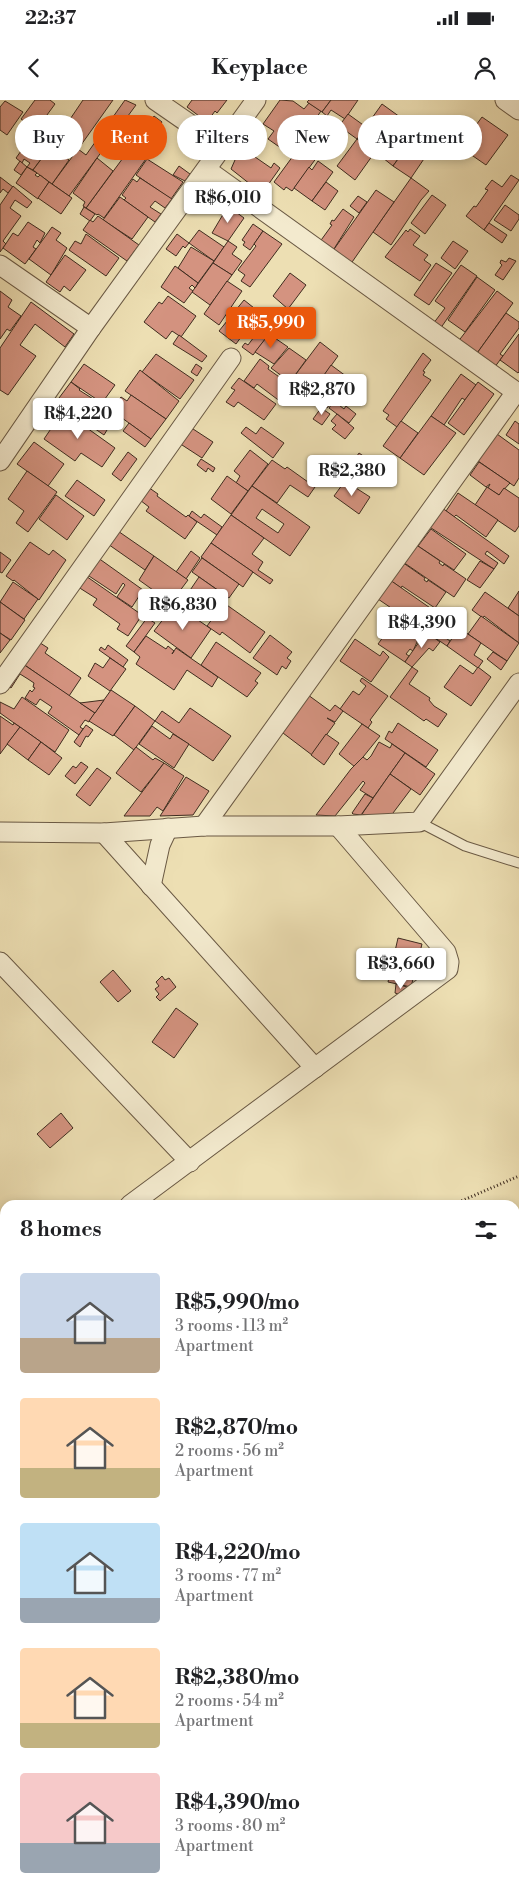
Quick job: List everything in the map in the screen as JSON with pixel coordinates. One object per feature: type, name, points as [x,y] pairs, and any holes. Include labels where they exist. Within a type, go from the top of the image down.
[{"type":"street","points":[[155,100],[177,115]]},
{"type":"street","points":[[245,115],[256,100]]},
{"type":"street","points":[[505,100],[519,110]]},
{"type":"street","points":[[0,461],[91,328],[214,160]]},
{"type":"street","points":[[204,826],[518,393],[207,170]]},
{"type":"street","points":[[0,265],[91,328]]},
{"type":"street","points":[[0,684],[231,358]]},
{"type":"street","points":[[0,832],[104,833],[204,826],[338,826],[419,822],[519,682]]},
{"type":"street","points":[[137,1200],[448,970],[449,962],[446,952],[338,826]]},
{"type":"street","points":[[151,886],[160,845],[168,828]]},
{"type":"street","points":[[104,833],[315,1068]]},
{"type":"street","points":[[0,962],[190,1162]]},
{"type":"lane","points":[[419,822],[465,846],[519,864]]},
{"type":"path","points":[[464,1200],[519,1176]]},
{"type":"building","points":[[35,100],[50,100],[55,104],[47,115],[24,115]]},
{"type":"building","points":[[83,100],[113,100],[102,115],[93,115],[93,128],[83,142],[83,115],[73,115]]},
{"type":"building","points":[[125,100],[136,105],[129,115],[114,115]]},
{"type":"building","points":[[192,100],[227,100],[217,113],[215,111],[212,115],[198,115],[187,107]]},
{"type":"building","points":[[280,100],[293,101],[304,109],[309,103],[321,111],[318,115],[277,115],[277,145],[268,139],[274,131],[267,127],[267,118]]},
{"type":"building","points":[[309,100],[331,100],[322,112],[307,102]]},
{"type":"building","points":[[331,100],[358,100],[348,115],[339,115],[331,110],[328,115],[322,112]]},
{"type":"building","points":[[5,101],[23,112],[21,115],[15,115],[15,124],[7,135],[0,130],[0,107]]},
{"type":"building","points":[[382,104],[397,115],[374,115]]},
{"type":"building","points":[[347,115],[358,121],[357,139],[348,132]]},
{"type":"building","points":[[482,117],[508,135],[486,165],[479,160],[482,160]]},
{"type":"building","points":[[357,139],[358,160],[369,160],[355,180],[337,166],[341,160],[348,160],[348,151]]},
{"type":"building","points":[[93,145],[93,160],[96,160],[69,196],[52,184],[70,160],[83,160],[83,153],[86,155]]},
{"type":"building","points":[[26,160],[40,160],[33,170],[27,167],[30,163]]},
{"type":"building","points":[[40,160],[69,160],[52,184],[33,170]]},
{"type":"building","points":[[96,160],[99,160],[113,171],[86,208],[83,206],[85,202],[73,193]]},
{"type":"building","points":[[121,160],[145,160],[104,218],[86,208]]},
{"type":"building","points":[[146,160],[149,160],[183,182],[171,199],[136,175]]},
{"type":"building","points":[[235,160],[259,160],[271,168],[274,163],[280,168],[258,199],[251,193],[255,188],[231,169]]},
{"type":"building","points":[[290,160],[315,160],[292,191],[286,187],[284,190],[274,182]]},
{"type":"building","points":[[386,160],[397,160],[393,166]]},
{"type":"building","points":[[397,160],[423,160],[411,178],[393,166]]},
{"type":"building","points":[[20,161],[27,167],[21,175],[14,170]]},
{"type":"building","points":[[318,161],[333,172],[312,201],[294,188],[309,167],[312,170]]},
{"type":"building","points":[[179,166],[190,174],[185,181],[173,175]]},
{"type":"building","points":[[27,167],[37,173],[35,175],[38,177],[40,175],[49,182],[38,199],[16,183]]},
{"type":"building","points":[[511,175],[519,180],[484,230],[466,216],[474,206],[476,207],[488,190],[485,189],[492,180],[502,187]]},
{"type":"building","points":[[0,177],[13,187],[8,193],[3,189],[0,193]]},
{"type":"building","points":[[140,178],[172,199],[165,208],[155,201],[150,207],[161,214],[155,222],[124,200],[126,198],[122,195],[133,179],[137,182]]},
{"type":"building","points":[[411,178],[429,191],[391,245],[373,232]]},
{"type":"building","points":[[49,182],[72,198],[61,214],[38,198]]},
{"type":"building","points":[[326,182],[338,191],[325,210],[312,201]]},
{"type":"building","points":[[13,186],[32,202],[27,208],[15,200],[10,208],[21,216],[3,241],[6,244],[0,252],[0,205]]},
{"type":"building","points":[[376,190],[394,202],[350,265],[332,252]]},
{"type":"building","points":[[432,195],[446,205],[425,234],[411,223]]},
{"type":"building","points":[[358,196],[367,202],[359,213],[350,206]]},
{"type":"building","points":[[120,197],[148,217],[132,239],[103,220]]},
{"type":"building","points":[[505,205],[519,215],[519,219],[511,231],[494,220]]},
{"type":"building","points":[[228,206],[244,218],[228,241],[212,233]]},
{"type":"building","points":[[84,207],[95,214],[90,221],[80,214]]},
{"type":"building","points":[[343,209],[354,217],[332,252],[319,243],[332,225],[330,224],[332,220],[334,221]]},
{"type":"building","points":[[98,216],[139,245],[127,261],[83,230],[90,220],[93,222]]},
{"type":"building","points":[[28,222],[45,233],[40,243],[37,240],[33,247],[36,249],[25,264],[3,248],[13,233],[18,236]]},
{"type":"building","points":[[489,223],[507,235],[502,243],[484,230]]},
{"type":"building","points":[[253,224],[263,231],[250,250],[243,245],[245,242],[242,240]]},
{"type":"building","points":[[52,227],[61,233],[56,240],[67,248],[51,275],[29,259]]},
{"type":"building","points":[[410,229],[420,236],[413,245],[428,255],[424,260],[431,265],[420,281],[385,257],[406,230],[408,232]]},
{"type":"building","points":[[199,230],[224,247],[214,261],[189,243]]},
{"type":"building","points":[[263,231],[282,244],[250,287],[241,281],[245,275],[238,270],[256,246],[254,244]]},
{"type":"building","points":[[86,234],[119,258],[106,276],[69,250],[75,241],[81,244]]},
{"type":"building","points":[[177,234],[189,243],[185,248],[183,246],[176,256],[166,249]]},
{"type":"building","points":[[228,241],[237,247],[232,254],[242,261],[232,275],[213,263]]},
{"type":"building","points":[[453,241],[468,251],[455,269],[441,258]]},
{"type":"building","points":[[191,247],[214,261],[198,283],[178,268]]},
{"type":"building","points":[[65,255],[86,270],[70,291],[64,286],[60,292],[46,282]]},
{"type":"building","points":[[509,258],[516,261],[503,280],[495,275],[502,265],[500,263],[501,260],[506,262]]},
{"type":"building","points":[[213,263],[232,275],[210,305],[192,292]]},
{"type":"building","points":[[436,263],[452,273],[429,305],[414,295]]},
{"type":"building","points":[[461,265],[477,276],[440,329],[433,324],[445,308],[435,301]]},
{"type":"building","points":[[175,266],[198,283],[195,288],[192,285],[189,288],[193,291],[184,303],[161,287]]},
{"type":"building","points":[[290,273],[306,285],[288,309],[273,296]]},
{"type":"building","points":[[477,277],[495,290],[465,332],[448,320]]},
{"type":"building","points":[[227,281],[242,291],[219,325],[204,314]]},
{"type":"building","points":[[0,291],[12,300],[8,307],[21,316],[10,331],[7,329],[0,339]]},
{"type":"building","points":[[497,291],[513,303],[475,356],[457,343]]},
{"type":"building","points":[[168,296],[196,316],[181,337],[172,331],[166,339],[144,322],[159,302],[162,304]]},
{"type":"building","points":[[244,300],[259,312],[236,344],[219,331]]},
{"type":"building","points":[[31,302],[74,334],[65,347],[35,324],[20,345],[36,356],[8,395],[0,390],[0,348]]},
{"type":"building","points":[[266,308],[281,319],[253,355],[242,347],[245,343],[248,345],[254,337],[245,331],[248,327],[251,329]]},
{"type":"building","points":[[506,313],[519,322],[519,328],[500,354],[503,356],[494,368],[475,356]]},
{"type":"building","points":[[269,334],[288,347],[274,364],[255,352]]},
{"type":"building","points":[[519,334],[519,372],[518,373],[500,360]]},
{"type":"building","points":[[179,335],[207,356],[202,362],[173,344]]},
{"type":"building","points":[[320,342],[338,356],[310,395],[290,382]]},
{"type":"building","points":[[289,348],[306,360],[290,382],[271,368]]},
{"type":"building","points":[[423,353],[431,360],[423,371],[425,372],[423,375],[431,380],[397,427],[386,419],[389,415],[383,411]]},
{"type":"building","points":[[156,354],[194,380],[180,399],[142,372]]},
{"type":"building","points":[[260,359],[269,366],[268,369],[292,386],[281,402],[257,384],[254,388],[244,381]]},
{"type":"building","points":[[84,364],[115,385],[102,403],[71,382]]},
{"type":"building","points":[[196,364],[202,368],[197,376],[191,372]]},
{"type":"building","points":[[331,365],[350,379],[327,408],[310,395]]},
{"type":"building","points":[[140,370],[179,401],[166,419],[125,391]]},
{"type":"building","points":[[461,374],[476,385],[465,400],[462,398],[444,425],[431,416]]},
{"type":"building","points":[[239,378],[276,404],[264,420],[238,402],[234,407],[226,402],[235,390],[231,388]]},
{"type":"building","points":[[71,382],[79,390],[120,416],[115,423],[104,415],[98,424],[107,430],[104,435],[56,402]]},
{"type":"building","points":[[478,382],[494,394],[464,435],[448,423]]},
{"type":"building","points":[[131,395],[166,419],[151,439],[111,410],[121,397],[127,401]]},
{"type":"building","points":[[334,401],[344,409],[346,406],[356,414],[349,423],[329,408]]},
{"type":"building","points":[[65,408],[75,415],[73,418],[115,448],[102,467],[81,453],[75,461],[44,439]]},
{"type":"building","points":[[321,408],[330,414],[322,425],[313,419]]},
{"type":"building","points":[[337,414],[354,428],[345,439],[332,429],[336,425],[331,421]]},
{"type":"building","points":[[431,416],[456,433],[424,475],[400,458]]},
{"type":"building","points":[[401,421],[418,433],[400,458],[383,446]]},
{"type":"building","points":[[515,421],[519,424],[519,444],[506,435]]},
{"type":"building","points":[[129,423],[151,439],[145,447],[123,431]]},
{"type":"building","points":[[190,427],[213,442],[202,458],[179,443]]},
{"type":"building","points":[[246,427],[256,434],[261,427],[284,443],[273,458],[241,433]]},
{"type":"building","points":[[497,434],[519,450],[519,478],[514,486],[478,461]]},
{"type":"building","points":[[34,442],[64,464],[48,486],[17,464]]},
{"type":"building","points":[[250,450],[268,464],[248,491],[236,483],[240,476],[234,471]]},
{"type":"building","points":[[128,452],[137,459],[121,481],[112,474]]},
{"type":"building","points":[[359,453],[372,462],[363,475],[350,466]]},
{"type":"building","points":[[201,459],[215,468],[213,472],[208,468],[206,472],[197,465]]},
{"type":"building","points":[[272,460],[285,469],[287,467],[315,487],[308,497],[290,485],[277,503],[252,486]]},
{"type":"building","points":[[479,462],[510,483],[499,495],[488,488],[490,484],[486,487],[470,475]]},
{"type":"building","points":[[27,471],[57,492],[28,532],[16,523],[24,511],[8,499]]},
{"type":"building","points":[[227,476],[248,491],[231,514],[211,499]]},
{"type":"building","points":[[77,480],[105,500],[94,516],[65,496]]},
{"type":"building","points":[[345,481],[370,497],[359,514],[334,496]]},
{"type":"building","points":[[145,485],[186,517],[188,515],[197,522],[185,539],[146,511],[149,507],[136,497]]},
{"type":"building","points":[[252,486],[310,527],[290,556],[231,515]],"holes":[[[262,509],[284,524],[278,533],[256,518]]]},
{"type":"building","points":[[487,487],[499,495],[504,488],[519,498],[519,526],[515,532],[475,505]]},
{"type":"building","points":[[458,493],[498,520],[486,537],[456,515],[454,517],[446,511]]},
{"type":"building","points":[[56,495],[84,516],[67,540],[39,519]]},
{"type":"building","points":[[438,505],[509,556],[504,564],[487,551],[485,554],[498,563],[494,569],[425,524]]},
{"type":"building","points":[[192,511],[201,518],[204,514],[222,527],[217,535],[189,516]]},
{"type":"building","points":[[231,515],[264,538],[252,554],[263,562],[258,570],[273,580],[270,584],[211,543]]},
{"type":"building","points":[[115,529],[154,556],[145,570],[105,542]]},
{"type":"building","points":[[431,529],[466,554],[454,570],[418,546]]},
{"type":"building","points":[[30,542],[49,555],[53,550],[66,560],[39,600],[6,576]]},
{"type":"building","points":[[211,543],[253,572],[243,587],[201,557]]},
{"type":"building","points":[[415,544],[440,561],[439,563],[443,566],[444,564],[466,579],[454,597],[403,562]]},
{"type":"building","points":[[191,551],[200,558],[186,579],[176,572]]},
{"type":"building","points":[[0,552],[11,560],[2,573],[0,572]]},
{"type":"building","points":[[94,555],[143,590],[132,607],[117,597],[125,585],[123,583],[116,594],[83,572]]},
{"type":"building","points":[[154,556],[188,580],[179,592],[175,590],[170,597],[175,599],[172,602],[162,592],[160,595],[139,580]]},
{"type":"building","points":[[202,558],[239,584],[229,598],[192,572]]},
{"type":"building","points":[[480,561],[494,569],[480,588],[467,580]]},
{"type":"building","points":[[402,562],[425,578],[424,580],[427,582],[428,580],[446,592],[435,608],[390,580]]},
{"type":"building","points":[[83,574],[142,615],[128,636],[117,629],[120,624],[93,605],[97,599],[75,585]]},
{"type":"building","points":[[199,577],[219,591],[200,618],[180,605]]},
{"type":"building","points":[[390,580],[446,619],[437,632],[450,641],[447,646],[378,599]]},
{"type":"building","points":[[13,582],[38,599],[24,619],[0,602]]},
{"type":"building","points":[[519,591],[519,616],[508,608]]},
{"type":"building","points":[[485,592],[519,616],[519,643],[484,616],[483,618],[472,610]]},
{"type":"building","points":[[0,602],[25,620],[11,640],[0,633]]},
{"type":"building","points":[[224,603],[265,632],[250,653],[222,632],[220,635],[207,626]]},
{"type":"building","points":[[175,604],[211,629],[191,658],[154,631]]},
{"type":"building","points":[[400,614],[417,625],[415,628],[421,633],[413,651],[410,649],[406,654],[409,656],[405,662],[378,644]]},
{"type":"building","points":[[481,616],[519,643],[507,661],[468,634]]},
{"type":"building","points":[[147,618],[155,623],[134,652],[126,646]]},
{"type":"building","points":[[459,628],[481,643],[474,655],[483,661],[478,668],[447,646]]},
{"type":"building","points":[[426,632],[440,642],[433,651],[429,648],[412,667],[405,662]]},
{"type":"building","points":[[0,633],[10,640],[0,653]]},
{"type":"building","points":[[270,635],[292,652],[287,658],[291,661],[286,669],[282,666],[277,675],[253,658]]},
{"type":"building","points":[[146,636],[166,649],[168,646],[174,651],[176,648],[218,677],[212,687],[187,670],[174,690],[136,664],[140,657],[134,652]]},
{"type":"building","points":[[34,639],[48,648],[45,653],[81,678],[69,696],[19,661]]},
{"type":"building","points":[[355,639],[380,656],[383,651],[389,657],[371,682],[340,661]]},
{"type":"building","points":[[216,642],[261,673],[255,681],[258,683],[247,697],[201,665]]},
{"type":"building","points":[[108,645],[128,660],[123,667],[99,650],[101,647],[105,650]]},
{"type":"building","points":[[493,652],[507,661],[501,670],[487,659]]},
{"type":"building","points":[[110,658],[126,669],[110,691],[88,676],[95,663],[103,668]]},
{"type":"building","points":[[20,662],[95,713],[89,722],[85,720],[80,727],[83,729],[79,735],[48,713],[52,707],[40,699],[36,705],[25,698],[30,690],[32,692],[35,688],[33,687],[34,683],[20,674],[11,688],[4,683]]},
{"type":"building","points":[[460,665],[473,674],[478,667],[491,677],[471,706],[444,687]]},
{"type":"building","points":[[412,667],[418,671],[409,684],[430,698],[429,700],[434,706],[447,714],[438,727],[426,719],[424,721],[390,697]]},
{"type":"building","points":[[362,678],[388,696],[370,720],[372,722],[368,728],[340,709],[353,691],[359,695],[366,686],[360,681]]},
{"type":"building","points":[[111,690],[135,706],[113,736],[89,721]]},
{"type":"building","points":[[304,692],[330,711],[335,705],[343,711],[335,722],[327,718],[335,723],[312,755],[279,730]]},
{"type":"building","points":[[22,697],[69,730],[55,752],[0,713],[0,702],[14,709]]},
{"type":"building","points":[[104,700],[95,713],[80,703]]},
{"type":"building","points":[[135,706],[155,721],[134,750],[114,735]]},
{"type":"building","points":[[190,708],[231,736],[213,761],[155,721],[162,711],[179,723]]},
{"type":"building","points":[[0,716],[13,725],[14,723],[20,727],[0,754]]},
{"type":"building","points":[[398,723],[438,750],[426,767],[385,739],[389,731],[392,733]]},
{"type":"building","points":[[362,724],[380,736],[355,767],[339,754]]},
{"type":"building","points":[[86,725],[93,730],[88,737],[86,736],[80,747],[74,742]]},
{"type":"building","points":[[152,726],[170,739],[173,734],[189,744],[174,768],[139,744]]},
{"type":"building","points":[[20,727],[41,742],[28,760],[7,744]]},
{"type":"building","points":[[326,734],[339,743],[324,765],[311,755]]},
{"type":"building","points":[[41,742],[62,758],[49,775],[28,760]]},
{"type":"building","points":[[379,742],[390,748],[392,744],[405,753],[373,798],[360,790],[365,783],[363,781],[335,816],[316,815],[351,769],[363,757],[367,760]]},
{"type":"building","points":[[136,747],[153,760],[155,758],[164,763],[141,792],[116,773]]},
{"type":"building","points":[[405,753],[435,774],[420,795],[390,774]]},
{"type":"building","points":[[81,762],[88,767],[75,784],[65,776],[73,766],[76,768]]},
{"type":"building","points":[[164,763],[184,776],[163,811],[157,807],[150,816],[124,816]]},
{"type":"building","points":[[97,768],[111,778],[90,806],[76,795]]},
{"type":"building","points":[[390,774],[411,789],[387,821],[362,814]]},
{"type":"building","points":[[186,777],[209,791],[193,815],[160,816]]},
{"type":"building","points":[[365,794],[373,798],[361,815],[353,814],[352,813]]},
{"type":"building","points":[[398,938],[422,944],[411,987],[388,982]]},
{"type":"building","points":[[113,970],[131,991],[118,1002],[100,982]]},
{"type":"building","points":[[162,976],[165,980],[169,978],[176,987],[160,1001],[156,997],[159,994],[155,989],[159,986],[156,982]]},
{"type":"building","points":[[396,984],[407,987],[405,996],[395,993]]},
{"type":"building","points":[[176,1008],[198,1024],[174,1058],[152,1042]]},
{"type":"building","points":[[61,1113],[73,1128],[50,1148],[37,1134]]}]
